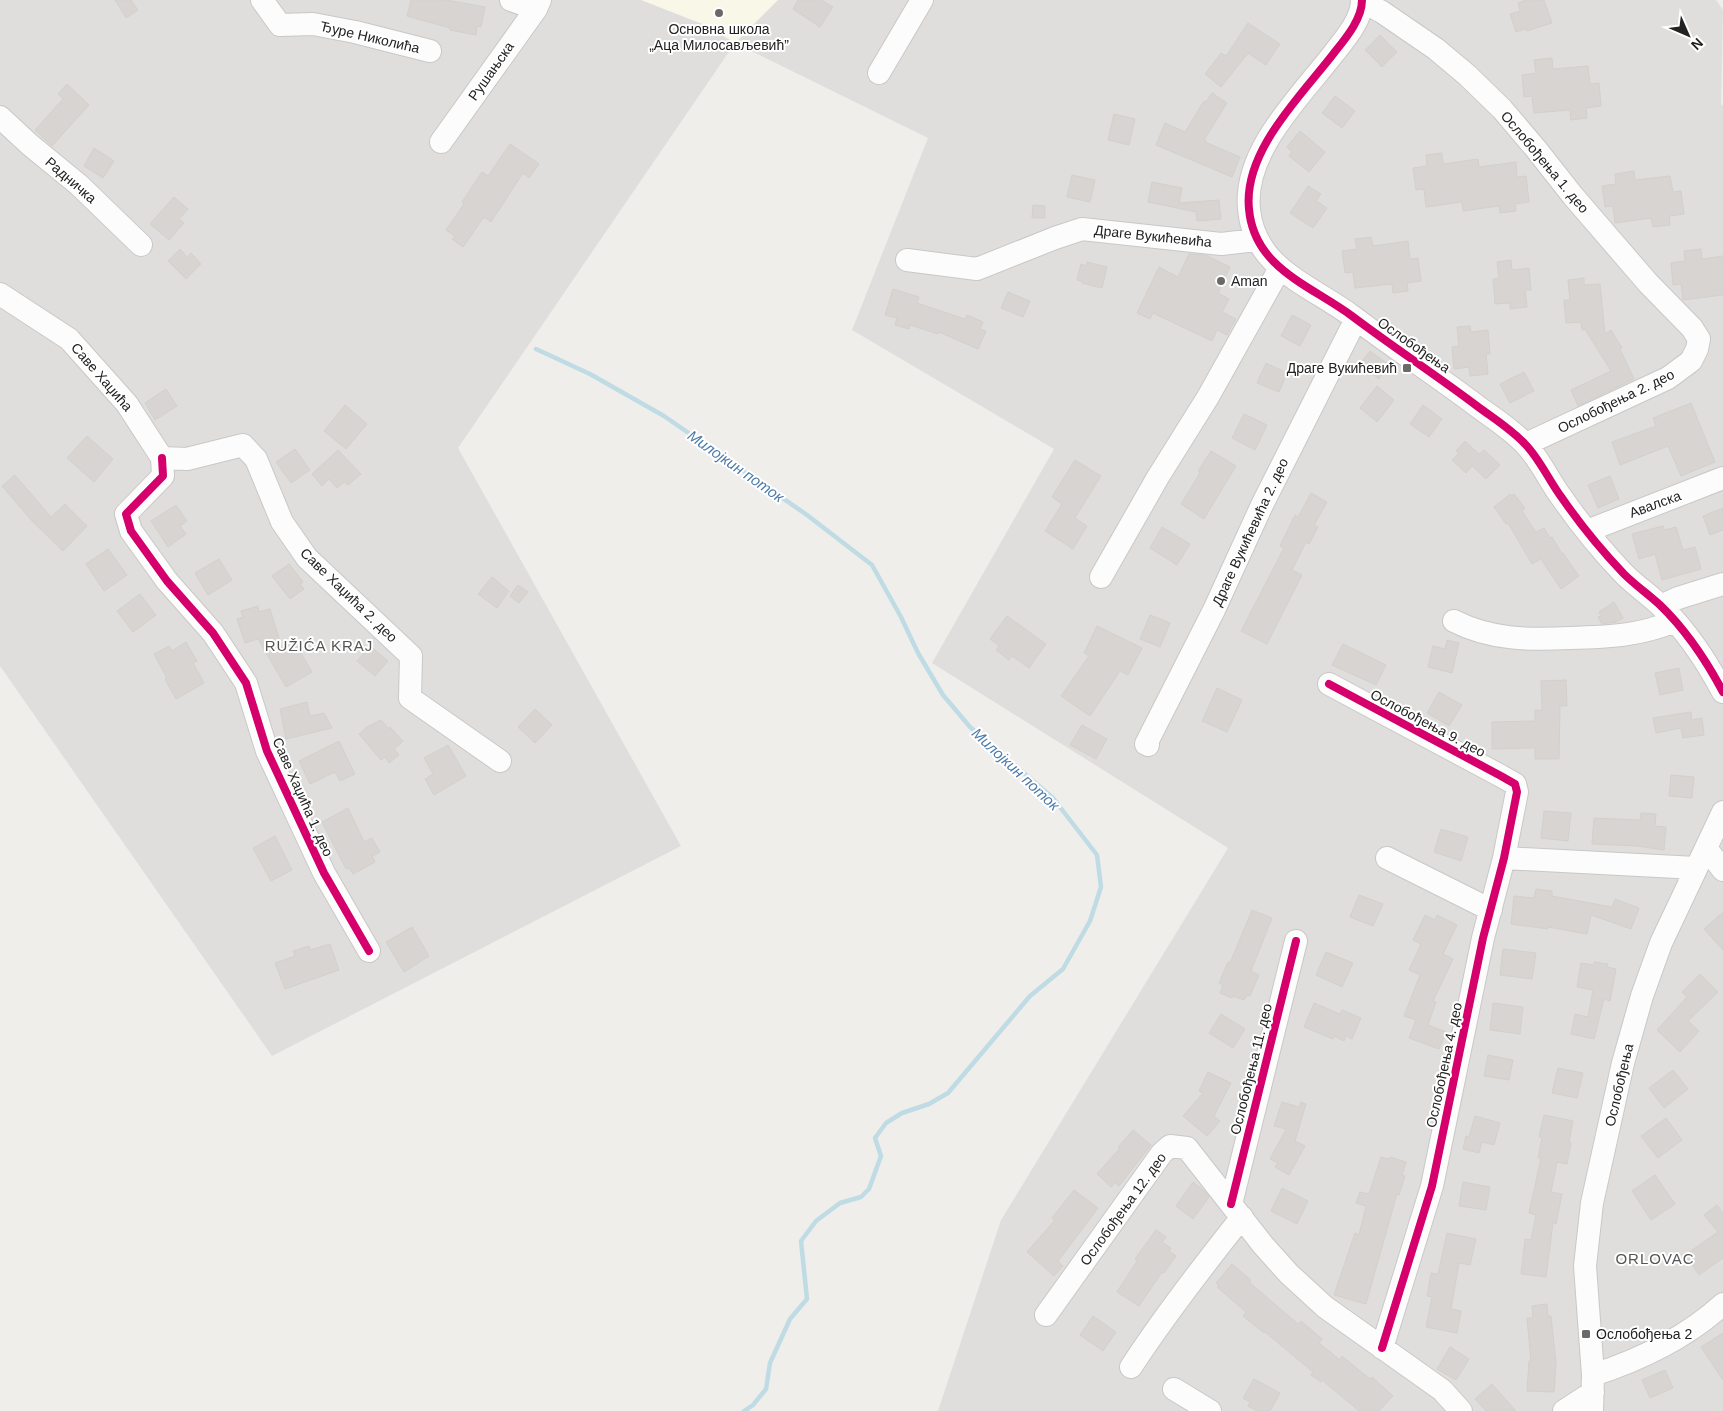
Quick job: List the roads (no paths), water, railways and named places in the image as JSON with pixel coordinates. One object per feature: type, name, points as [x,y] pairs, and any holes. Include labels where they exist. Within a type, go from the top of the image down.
[{"type":"street","name":"Ђуре Николића","points":[[262,0],[280,25],[313,24],[430,51]]},
{"type":"street","points":[[511,0],[538,4]]},
{"type":"street","points":[[879,73],[922,0]]},
{"type":"street","name":"Ослобођења","points":[[1362,1],[1358,17],[1344,41],[1291,107],[1268,140],[1257,161],[1249,184],[1248,207],[1251,228],[1256,240],[1267,256],[1280,268],[1356,319],[1526,444],[1562,498],[1587,531],[1624,574],[1668,614],[1698,648],[1723,692]]},
{"type":"street","name":"Ослобођења 1. део","points":[[1362,1],[1436,48],[1502,109],[1585,211],[1648,283],[1692,328],[1699,339],[1697,349]]},
{"type":"street","name":"Рушањска","points":[[441,142],[538,4]]},
{"type":"street","name":"Радничка","points":[[0,117],[29,144],[79,185],[142,246]]},
{"type":"street","name":"Драге Вукићевића","points":[[907,260],[977,269],[1082,229],[1221,244],[1256,240]]},
{"type":"street","points":[[1102,577],[1163,470],[1208,397],[1280,268]]},
{"type":"street","name":"Саве Хаџића","points":[[0,294],[69,339],[127,404],[162,458]]},
{"type":"street","name":"Драге Вукићевића 2. део","points":[[1148,745],[1146,744],[1214,610],[1262,505],[1356,319]]},
{"type":"street","name":"Ослобођења 2. део","points":[[1526,444],[1668,378],[1691,361],[1697,349]]},
{"type":"street","name":"Саве Хаџића 2. део","points":[[162,458],[187,459],[243,445],[256,459],[282,522],[307,558],[411,656],[410,698],[500,761]]},
{"type":"street","name":"Саве Хаџића 1. део","points":[[162,458],[163,476],[126,514],[131,530],[166,581],[213,633],[246,683],[267,751],[324,874],[369,951]]},
{"type":"street","name":"Авалска","points":[[1587,531],[1723,478]]},
{"type":"street","points":[[1454,621],[1473,630],[1490,635],[1542,640],[1623,636],[1652,630],[1668,614],[1678,598],[1723,584]]},
{"type":"street","name":"Ослобођења 9. део","points":[[1329,684],[1515,784]]},
{"type":"street","name":"Ослобођења 4. део","points":[[1382,1348],[1432,1186],[1483,938],[1504,858],[1517,792],[1515,784]]},
{"type":"street","name":"Ослобођења","points":[[1593,1393],[1585,1266],[1592,1203],[1623,1063],[1642,996],[1661,943],[1723,812]]},
{"type":"street","points":[[1706,848],[1723,870]]},
{"type":"street","points":[[1386,858],[1491,910]]},
{"type":"street","points":[[1504,858],[1696,868]]},
{"type":"street","name":"Ослобођења 11. део","points":[[1236,1210],[1296,941]]},
{"type":"street","name":"Ослобођења 12. део","points":[[1046,1315],[1162,1153],[1170,1146],[1188,1148],[1236,1210]]},
{"type":"street","points":[[1131,1367],[1191,1282],[1236,1210],[1263,1245],[1309,1293],[1325,1307],[1442,1390],[1462,1411]]},
{"type":"street","points":[[1564,1411],[1593,1393],[1610,1369],[1666,1343],[1695,1326],[1723,1304]]},
{"type":"street","points":[[1174,1389],[1210,1411]]},
{"type":"waterway","name":"Милојкин поток","points":[[536,349],[590,374],[664,416],[807,515],[872,565],[901,617],[918,653],[943,695],[970,727],[1053,798],[1097,855],[1101,887],[1090,921],[1063,969],[1030,996],[948,1093],[929,1104],[902,1113],[886,1123],[875,1138],[881,1156],[869,1189],[861,1197],[840,1203],[816,1221],[801,1241],[807,1299],[790,1319],[770,1363],[766,1389],[753,1405],[744,1411]]},
{"type":"place","name":"Основна школа „Аца Милосављевић”","points":[[719,13]]},
{"type":"place","name":"Aman","points":[[1221,281]]},
{"type":"place","name":"Драге Вукићевић","points":[[1407,368]]},
{"type":"place","name":"Ослобођења 2","points":[[1586,1334]]},
{"type":"district","name":"RUŽIĆA KRAJ","points":[[319,645]]},
{"type":"district","name":"ORLOVAC","points":[[1655,1258]]}]
